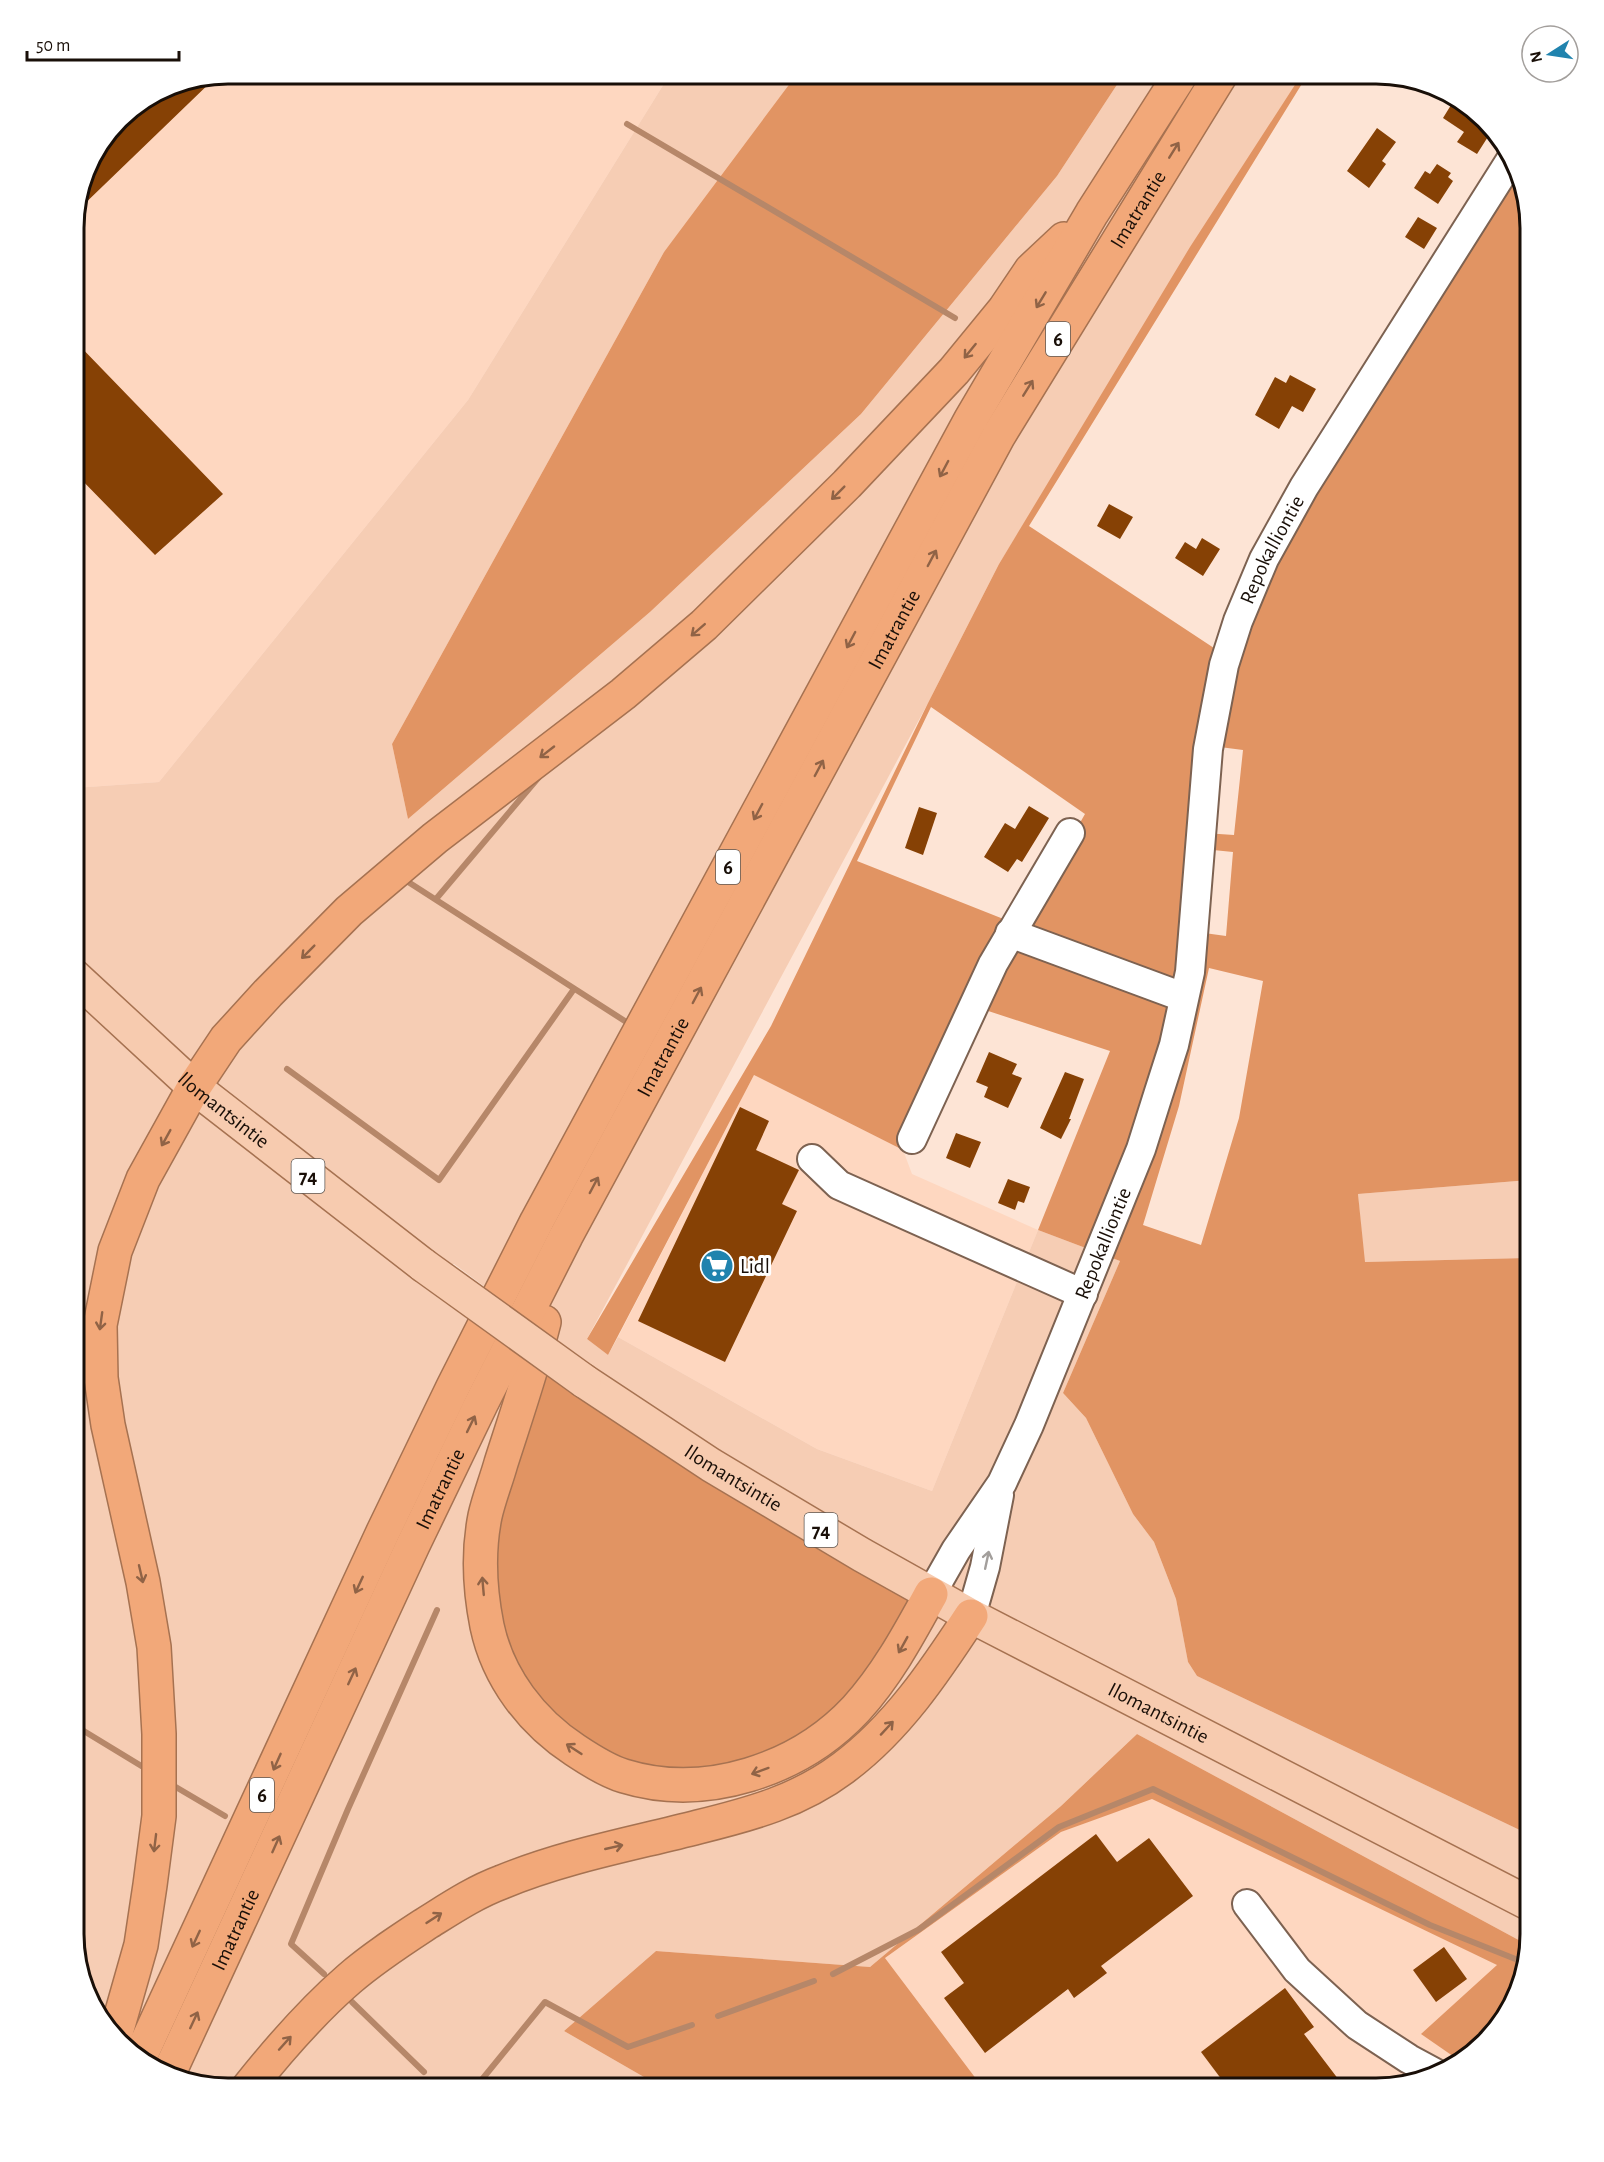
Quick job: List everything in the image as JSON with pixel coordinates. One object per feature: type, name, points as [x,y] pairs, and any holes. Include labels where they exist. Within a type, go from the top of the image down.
[{"type":"highway","name":"Imatrantie","points":[[143,2050],[383,1532],[537,1221],[965,429],[1092,213],[1175,84]]},
{"type":"highway","name":"Imatrantie","points":[[172,2066],[413,1545],[566,1236],[999,435],[1215,84]]},
{"type":"highway","points":[[118,2026],[141,1945],[159,1816],[159,1734],[154,1647],[143,1582],[108,1425],[101,1378],[100,1325],[115,1251],[143,1179],[194,1087],[226,1039],[268,993],[349,911],[435,838],[622,694],[704,625],[779,553],[954,371],[1004,310],[1031,270],[1092,213]]},
{"type":"highway","points":[[566,1236],[531,1371],[485,1516],[481,1550],[482,1586],[488,1627],[500,1664],[519,1698],[543,1725],[564,1743],[592,1761],[623,1776],[657,1783],[677,1784],[708,1784],[744,1777],[776,1765],[804,1750],[830,1732],[856,1709],[898,1654],[931,1594]]},
{"type":"highway","points":[[256,2078],[285,2041],[350,1978],[462,1900],[502,1881],[593,1852],[762,1811],[802,1793],[843,1768],[886,1730],[932,1674],[971,1616]]},
{"type":"main road","name":"Ilomantsintie","points":[[84,985],[194,1087],[423,1265],[584,1381],[711,1465],[971,1616],[1520,1899]]},
{"type":"street","name":"Repokalliontie","points":[[931,1594],[956,1550],[1002,1483],[1029,1425],[1141,1149],[1174,1045],[1190,972],[1208,750],[1224,665],[1238,621],[1264,559],[1304,488],[1506,167]]},
{"type":"street","points":[[912,1139],[988,974],[1070,833]]},
{"type":"street","points":[[1010,933],[1183,997]]},
{"type":"street","points":[[812,1160],[839,1185],[1083,1293]]},
{"type":"street","name":"Repokalliontie","points":[[971,1616],[985,1567],[1002,1483]]},
{"type":"street","points":[[1246,1904],[1297,1970],[1357,2025],[1400,2054],[1427,2069]]},
{"type":"shaded area","points":[[218,84],[664,84],[468,400],[159,782],[84,787],[84,218],[89,190],[108,148],[126,126],[148,108],[190,89]]},
{"type":"shaded area","points":[[664,84],[796,84],[664,252],[392,744],[408,819],[650,612],[861,414],[1057,176],[1117,84],[1297,84],[999,564],[928,703],[587,1339],[608,1355],[618,1337],[817,1449],[932,1491],[1038,1230],[1120,1261],[1063,1393],[1086,1418],[1133,1514],[1154,1542],[1176,1599],[1188,1662],[1197,1676],[1520,1830],[1520,1896],[865,1549],[576,1359],[573,1352],[454,1264],[434,1267],[193,1077],[104,1241],[143,1647],[146,1817],[130,1942],[108,2013],[89,1972],[84,1934],[84,787],[159,782],[468,400]]},
{"type":"shaded area","points":[[790,84],[1117,84],[1057,176],[861,414],[650,612],[408,819],[392,744],[664,252]]},
{"type":"shaded area","points":[[1296,84],[1302,84],[1029,526],[1220,652],[1237,586],[1272,515],[1500,154],[1515,190],[1520,228],[1520,1181],[1358,1194],[1365,1262],[1520,1258],[1520,1830],[1197,1676],[1188,1662],[1176,1599],[1154,1542],[1133,1514],[1086,1418],[1063,1393],[1120,1261],[1038,1230],[1110,1051],[970,1005],[903,1150],[754,1075],[608,1355],[587,1339],[771,1026],[928,703],[999,564],[1190,247]],"holes":[[[931,707],[1085,814],[1021,926],[857,861]],[[1212,746],[1243,750],[1234,835],[1204,833]],[[1203,849],[1233,852],[1226,936],[1197,932]],[[1209,968],[1263,981],[1239,1118],[1201,1245],[1143,1225],[1179,1106]]]},
{"type":"shaded area","points":[[754,1075],[903,1150],[912,1174],[1038,1230],[932,1491],[817,1449],[618,1337]]},
{"type":"shaded area","points":[[194,1102],[932,1603],[1520,1904],[1520,1940],[1137,1734],[1061,1806],[870,1967],[656,1951],[564,2031],[646,2078],[218,2078],[181,2070],[164,2063],[148,2054],[125,2034],[166,1817],[111,1379],[123,1254]]},
{"type":"shaded area","points":[[1520,1181],[1520,1258],[1364,1262],[1358,1194]]},
{"type":"shaded area","points":[[538,1364],[922,1598],[894,1650],[802,1743],[705,1776],[594,1756],[506,1661],[487,1550]]},
{"type":"shaded area","points":[[1137,1734],[1520,1940],[1515,1972],[1509,1989],[1490,2022],[1478,2036],[1453,2056],[1421,2034],[1497,1965],[1152,1799],[1061,1832],[885,1958],[975,2078],[646,2078],[564,2031],[656,1951],[870,1967],[1061,1806]]},
{"type":"shaded area","points":[[1152,1798],[1498,1965],[1422,2034],[1453,2056],[1414,2073],[1376,2078],[975,2078],[885,1958],[1061,1832]]},
{"type":"building","points":[[207,86],[86,202],[99,164],[108,148],[126,126],[148,108],[164,99],[190,89]]},
{"type":"building","points":[[1451,105],[1478,126],[1488,137],[1477,154],[1457,142],[1464,132],[1443,118]]},
{"type":"building","points":[[1377,128],[1396,142],[1382,161],[1386,164],[1369,188],[1347,171]]},
{"type":"building","points":[[1437,164],[1451,173],[1448,177],[1453,181],[1438,204],[1414,188],[1425,171],[1430,174]]},
{"type":"building","points":[[1418,217],[1437,228],[1424,249],[1405,237]]},
{"type":"building","points":[[84,350],[223,494],[155,555],[84,482]]},
{"type":"building","points":[[1290,375],[1316,389],[1303,412],[1292,406],[1279,429],[1255,415],[1275,377],[1286,383]]},
{"type":"building","points":[[1109,504],[1133,517],[1120,539],[1097,526]]},
{"type":"building","points":[[1202,538],[1220,549],[1203,576],[1175,558],[1185,542],[1196,549]]},
{"type":"building","points":[[1029,806],[1049,818],[1022,862],[1017,859],[1008,872],[984,857],[1005,823],[1015,829]]},
{"type":"building","points":[[919,807],[937,813],[923,855],[905,848]]},
{"type":"building","points":[[989,1052],[1017,1064],[1012,1074],[1022,1078],[1008,1108],[984,1097],[988,1087],[976,1082]]},
{"type":"building","points":[[1065,1072],[1084,1079],[1069,1119],[1071,1119],[1061,1139],[1040,1128]]},
{"type":"building","name":"Lidl","points":[[740,1107],[769,1121],[756,1150],[799,1170],[782,1204],[797,1211],[725,1362],[638,1321]]},
{"type":"building","points":[[956,1133],[981,1142],[970,1168],[946,1158]]},
{"type":"building","points":[[1008,1179],[1030,1187],[1024,1203],[1018,1201],[1015,1210],[998,1203]]},
{"type":"building","points":[[1096,1834],[1117,1862],[1149,1838],[1193,1896],[1101,1966],[1107,1973],[1074,1998],[1068,1989],[985,2053],[944,1998],[964,1983],[941,1952]]},
{"type":"building","points":[[1444,1947],[1467,1979],[1436,2002],[1413,1970]]},
{"type":"building","points":[[1285,1988],[1314,2027],[1304,2034],[1337,2078],[1220,2078],[1201,2052]]},
{"type":"waterway","points":[[627,124],[955,318]]},
{"type":"waterway","points":[[436,899],[539,777]]},
{"type":"waterway","points":[[402,878],[631,1025]]},
{"type":"waterway","points":[[287,1069],[439,1180],[574,989]]},
{"type":"waterway","points":[[324,1974],[291,1944],[348,1809],[437,1610]]},
{"type":"waterway","points":[[84,1731],[148,1770]]},
{"type":"waterway","points":[[169,1783],[225,1816]]},
{"type":"waterway","points":[[833,1974],[918,1930],[1059,1827],[1153,1789],[1430,1925],[1518,1960]]},
{"type":"waterway","points":[[718,2016],[814,1981]]},
{"type":"waterway","points":[[352,2002],[424,2072]]},
{"type":"waterway","points":[[483,2078],[545,2002],[628,2047],[692,2025]]},
{"type":"place","name":"Lidl","points":[[717,1266]]}]
